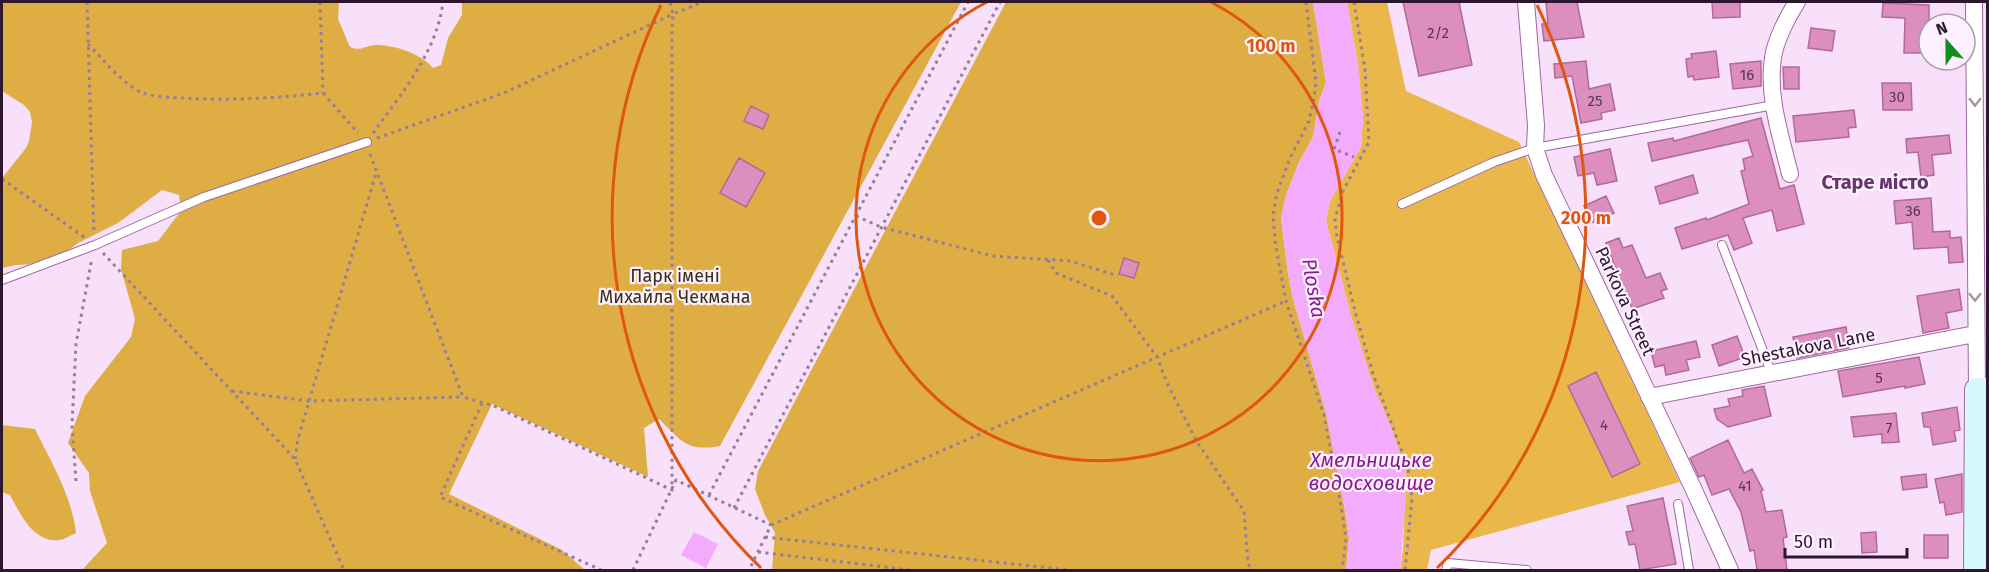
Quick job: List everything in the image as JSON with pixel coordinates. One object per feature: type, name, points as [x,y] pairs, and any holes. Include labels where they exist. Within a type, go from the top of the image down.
[{"type":"street","name":"Parkova Street","points":[[1526,2],[1536,124],[1534,148],[1544,175],[1730,570]]},
{"type":"street","points":[[1790,174],[1774,105],[1773,57],[1790,13],[1797,2]]},
{"type":"street","points":[[1974,2],[1975,334],[1982,390],[1976,570]]},
{"type":"street","name":"Shestakova Lane","points":[[1648,397],[1772,375],[1975,334]]},
{"type":"lane","points":[[1402,204],[1494,162],[1534,148],[1774,105]]},
{"type":"lane","points":[[2,280],[95,245],[204,197],[367,142]]},
{"type":"lane","points":[[1722,245],[1772,375]]},
{"type":"lane","points":[[1678,504],[1689,570]]},
{"type":"lane","points":[[1446,570],[1448,562],[1527,570]]},
{"type":"path","points":[[76,481],[72,425],[76,344],[95,245],[87,2]]},
{"type":"path","points":[[320,2],[323,93],[367,142],[376,173],[463,397]]},
{"type":"path","points":[[367,142],[420,66],[432,39],[443,2]]},
{"type":"path","points":[[670,2],[673,14],[672,490]]},
{"type":"path","points":[[367,142],[504,93],[703,2]]},
{"type":"path","points":[[709,495],[968,2]]},
{"type":"path","points":[[734,508],[1000,2]]},
{"type":"path","points":[[1306,2],[1316,82],[1314,98],[1309,121],[1290,158],[1277,193],[1273,215],[1275,241],[1286,301],[1324,415],[1346,539],[1342,570]]},
{"type":"path","points":[[1354,2],[1365,69],[1369,142],[1343,191],[1335,219],[1337,237],[1370,364],[1408,468],[1412,498],[1405,570]]},
{"type":"path","points":[[87,44],[142,93],[170,98],[207,100],[279,98],[323,93]]},
{"type":"path","points":[[1340,132],[1334,149],[1354,157]]},
{"type":"path","points":[[295,459],[298,439],[376,173]]},
{"type":"path","points":[[2,179],[95,245],[295,459],[344,570]]},
{"type":"path","points":[[856,216],[881,227],[993,256],[1070,261],[1118,276]]},
{"type":"path","points":[[1048,260],[1056,273],[1112,296],[1157,357],[1197,442],[1244,511],[1248,564],[1252,570]]},
{"type":"path","points":[[749,570],[771,525],[1286,301]]},
{"type":"path","points":[[232,391],[309,401],[463,397],[494,406],[672,490]]},
{"type":"path","points":[[482,403],[440,497],[600,570]]},
{"type":"path","points":[[633,570],[676,480],[771,525]]},
{"type":"path","points":[[765,537],[1069,570]]},
{"type":"path","points":[[758,552],[910,570]]},
{"type":"shaded area","points":[[1347,2],[1387,2],[1406,91],[1519,142],[1680,482],[1431,550],[1427,570],[1400,570],[1406,470],[1374,388],[1352,319],[1326,221],[1330,201],[1361,147],[1363,117],[1358,64]]},
{"type":"green space","name":"Парк імені Михайла Чекмана","points":[[2,2],[339,2],[338,19],[350,47],[361,49],[377,45],[399,49],[422,58],[433,68],[441,65],[448,38],[462,15],[462,2],[961,2],[720,446],[699,447],[685,443],[659,419],[644,428],[648,477],[492,404],[449,494],[562,550],[585,570],[82,570],[107,543],[90,491],[89,473],[68,443],[85,396],[131,337],[135,319],[121,269],[122,250],[158,241],[181,211],[179,195],[162,190],[118,223],[78,243],[52,263],[2,268],[2,178],[26,148],[32,122],[30,112],[24,105],[2,91]]},
{"type":"green space","points":[[1006,2],[1313,2],[1326,83],[1319,101],[1313,137],[1299,162],[1286,195],[1281,218],[1293,299],[1326,413],[1344,505],[1349,538],[1346,570],[772,570],[775,533],[755,489],[758,471]]},
{"type":"green space","points":[[2,425],[35,429],[65,493],[76,533],[59,540],[42,537],[28,525],[10,495],[2,492]]},
{"type":"water","name":"Хмельницьке водосховище","points":[[1313,2],[1347,2],[1358,64],[1363,117],[1361,147],[1330,201],[1326,221],[1352,319],[1374,388],[1406,470],[1400,570],[1346,570],[1349,538],[1326,413],[1288,274],[1281,218],[1286,195],[1299,162],[1313,137],[1319,101],[1326,83]]},
{"type":"water","points":[[694,532],[718,544],[706,568],[681,555]]},
{"type":"building","points":[[1403,2],[1459,2],[1472,65],[1419,76]]},
{"type":"building","points":[[1546,2],[1577,2],[1584,37],[1544,41],[1542,24],[1548,24]]},
{"type":"building","points":[[1712,2],[1740,2],[1740,17],[1713,18]]},
{"type":"building","points":[[1883,3],[1929,5],[1929,12],[1917,12],[1917,53],[1904,53],[1905,18],[1882,17]]},
{"type":"building","points":[[1811,28],[1835,31],[1832,51],[1808,48]]},
{"type":"building","points":[[1716,51],[1719,77],[1694,80],[1693,76],[1688,77],[1686,59],[1692,58],[1691,54]]},
{"type":"building","points":[[1586,61],[1589,89],[1610,84],[1615,110],[1601,113],[1602,119],[1581,123],[1572,76],[1555,78],[1554,64]]},
{"type":"building","points":[[1761,61],[1761,86],[1733,89],[1730,64]]},
{"type":"building","points":[[1783,67],[1799,67],[1799,89],[1784,89]]},
{"type":"building","points":[[1882,83],[1911,83],[1912,110],[1883,110]]},
{"type":"building","points":[[751,106],[769,115],[763,129],[744,121]]},
{"type":"building","points":[[1854,110],[1856,127],[1848,128],[1849,137],[1796,142],[1793,116]]},
{"type":"building","points":[[1761,118],[1780,189],[1794,185],[1804,224],[1777,231],[1772,210],[1743,218],[1752,243],[1734,250],[1728,235],[1682,249],[1675,228],[1706,218],[1707,220],[1749,204],[1741,171],[1745,170],[1743,159],[1753,156],[1748,140],[1652,161],[1648,143],[1673,138],[1674,141]]},
{"type":"building","points":[[1949,135],[1951,153],[1932,155],[1934,175],[1921,177],[1918,152],[1907,153],[1906,139]]},
{"type":"building","points":[[1610,149],[1617,181],[1597,185],[1594,173],[1578,176],[1574,157]]},
{"type":"building","points":[[739,158],[765,173],[746,207],[720,193]]},
{"type":"building","points":[[1693,175],[1698,193],[1660,204],[1655,187]]},
{"type":"building","points":[[1606,196],[1614,213],[1591,223],[1584,206]]},
{"type":"building","points":[[1931,198],[1933,232],[1950,231],[1950,238],[1961,237],[1963,262],[1949,263],[1948,247],[1914,249],[1912,222],[1896,224],[1894,201]]},
{"type":"building","points":[[1619,238],[1623,248],[1632,245],[1646,278],[1660,273],[1667,289],[1661,291],[1664,298],[1632,309],[1630,303],[1625,305],[1619,289],[1623,287],[1606,243]]},
{"type":"building","points":[[1124,258],[1139,263],[1134,278],[1119,274]]},
{"type":"building","points":[[1959,289],[1962,310],[1946,313],[1949,328],[1923,333],[1917,296]]},
{"type":"building","points":[[1846,327],[1849,348],[1797,358],[1793,337]]},
{"type":"building","points":[[1737,336],[1745,357],[1719,366],[1712,345]]},
{"type":"building","points":[[1696,341],[1700,357],[1686,360],[1689,370],[1666,375],[1664,365],[1655,367],[1651,351]]},
{"type":"building","points":[[1919,357],[1925,384],[1843,397],[1838,371]]},
{"type":"building","points":[[1596,372],[1640,464],[1612,477],[1568,386]]},
{"type":"building","points":[[1764,386],[1771,416],[1728,427],[1717,419],[1714,409],[1730,406],[1728,399],[1743,396],[1742,390]]},
{"type":"building","points":[[1957,407],[1960,430],[1954,431],[1956,441],[1933,445],[1930,427],[1924,427],[1922,413]]},
{"type":"building","points":[[1896,413],[1899,442],[1882,443],[1882,434],[1854,437],[1851,417]]},
{"type":"building","points":[[1728,440],[1744,473],[1752,469],[1763,490],[1761,491],[1766,512],[1782,510],[1787,537],[1783,538],[1787,570],[1757,570],[1754,550],[1750,551],[1741,512],[1729,489],[1712,495],[1704,475],[1699,477],[1690,458]]},
{"type":"building","points":[[1926,474],[1927,487],[1903,490],[1901,477]]},
{"type":"building","points":[[1962,474],[1962,512],[1946,515],[1944,502],[1940,503],[1935,479]]},
{"type":"building","points":[[1663,498],[1676,564],[1640,570],[1635,544],[1629,545],[1626,532],[1633,531],[1627,506]]},
{"type":"building","points":[[1876,532],[1877,552],[1862,553],[1861,533]]},
{"type":"building","points":[[1924,535],[1948,535],[1948,558],[1924,558]]},
{"type":"district","name":"Старе місто","points":[[1875,182]]},
{"type":"water label","name":"Ploska","points":[[1314,288]]}]
